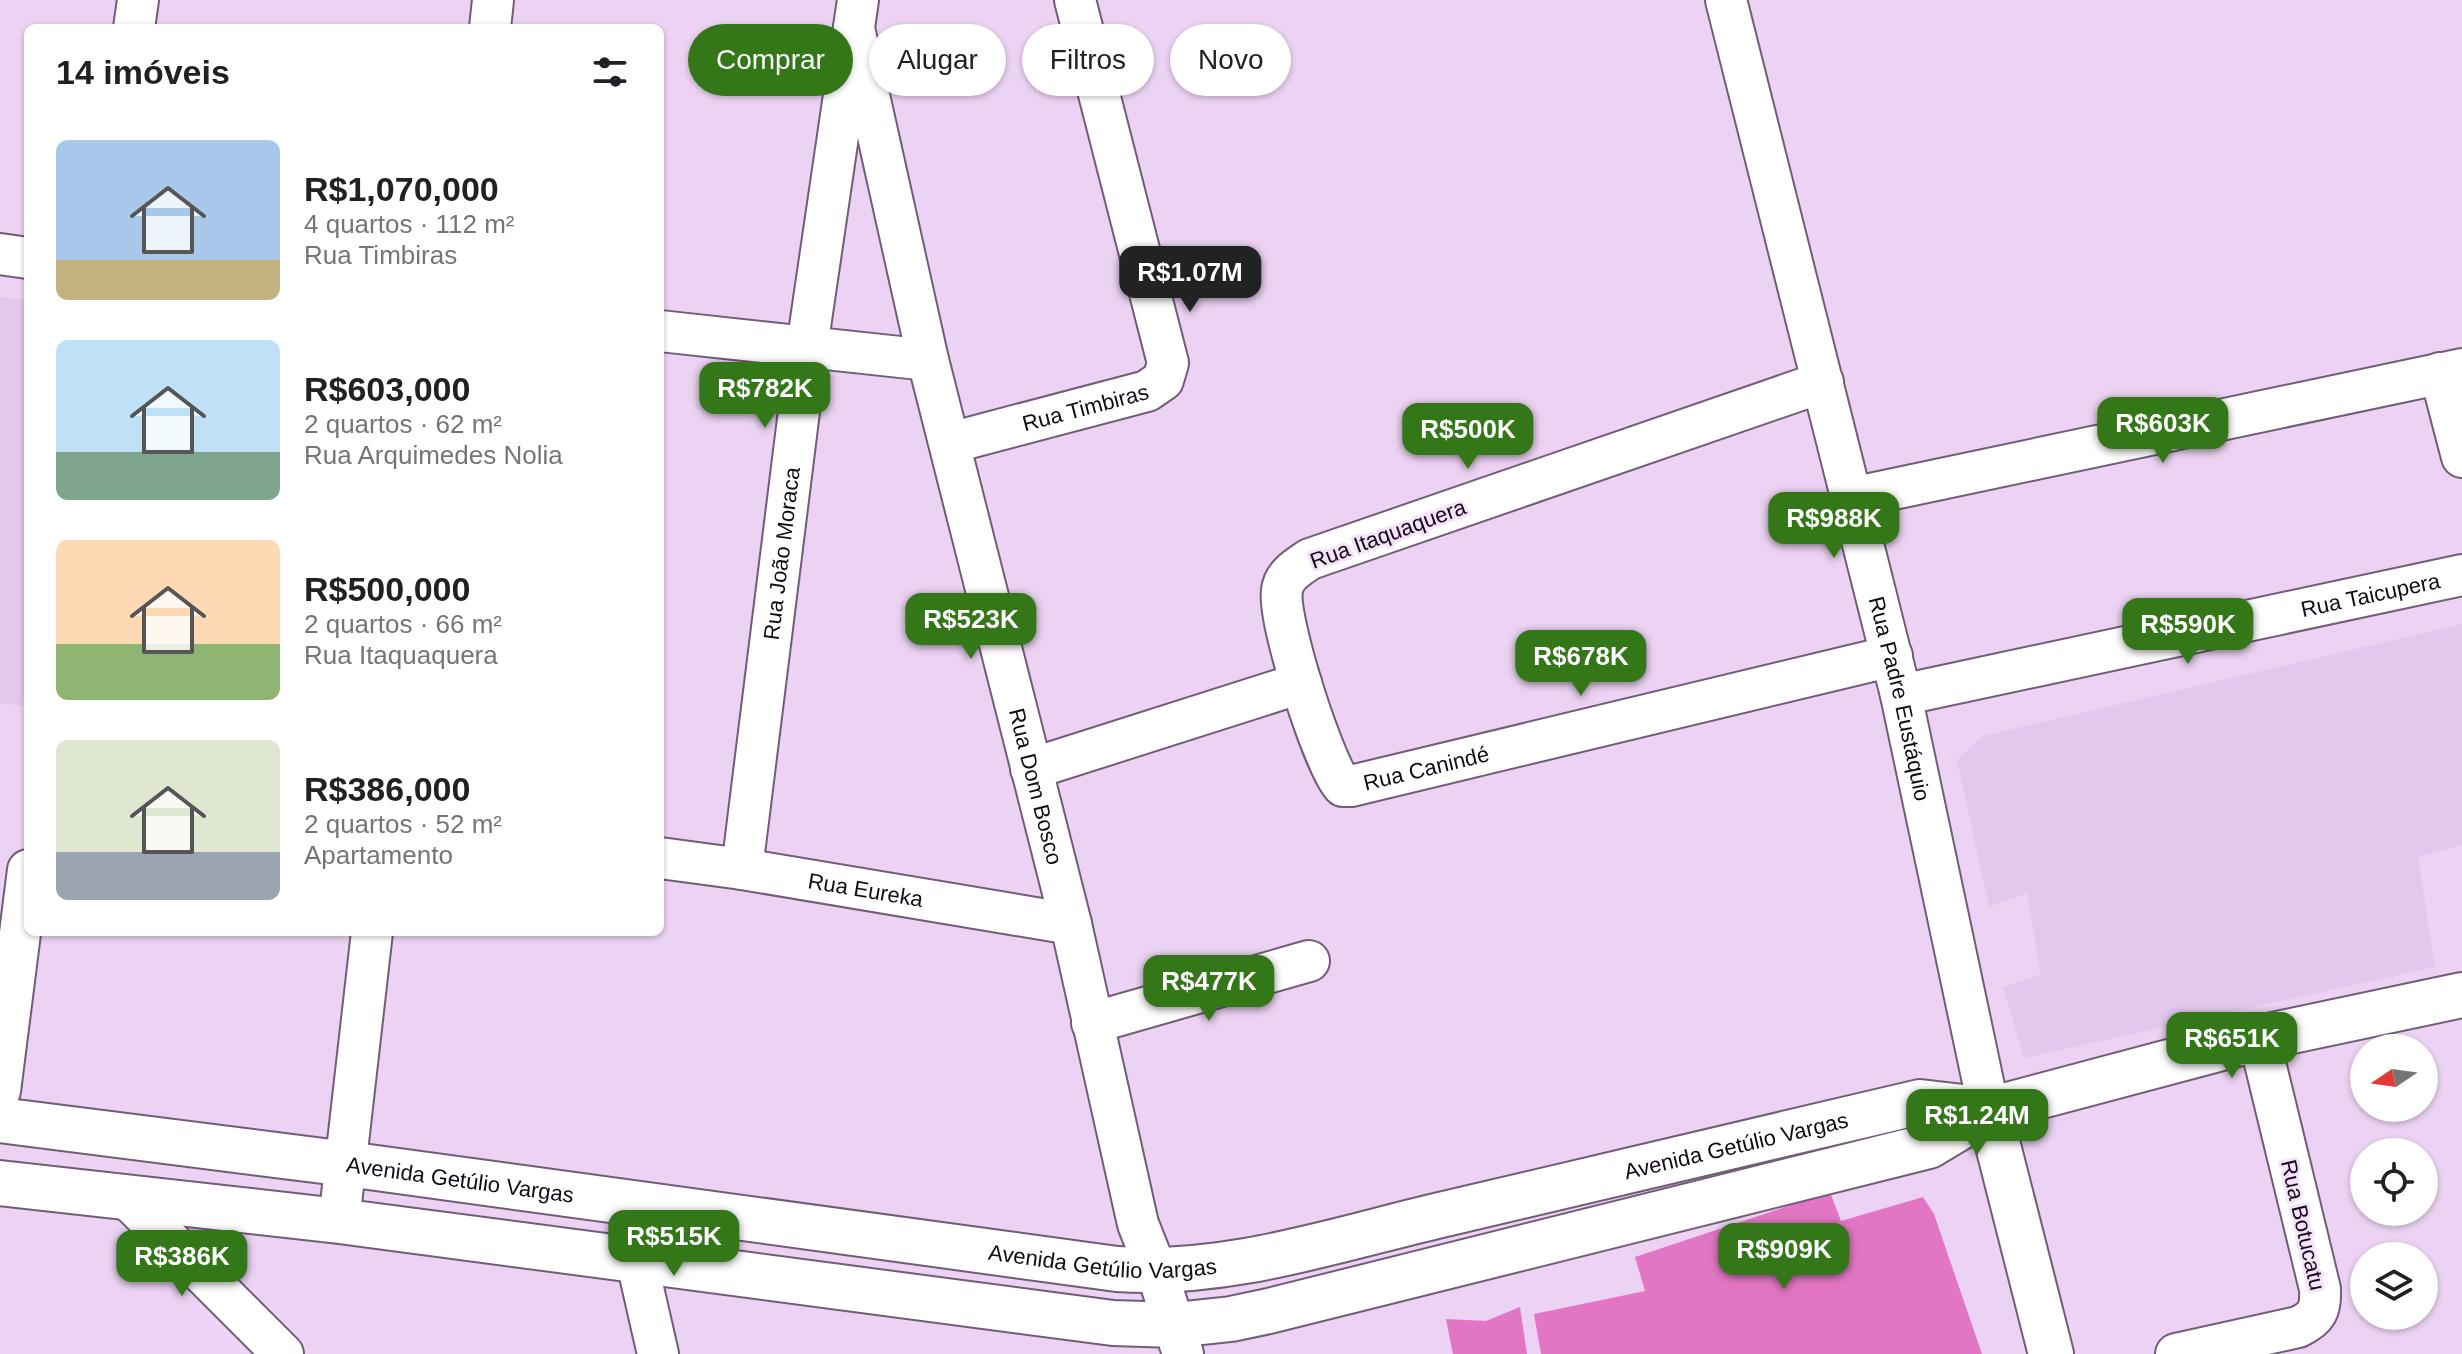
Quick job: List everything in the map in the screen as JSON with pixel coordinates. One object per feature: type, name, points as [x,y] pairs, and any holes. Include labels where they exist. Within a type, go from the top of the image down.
[{"type":"main road","points":[[1989,1110],[2259,1038],[2462,995]]},
{"type":"main road","name":"Avenida Getúlio Vargas","points":[[0,1120],[1157,1272],[1260,1260],[1920,1102],[1989,1110]]},
{"type":"main road","name":"Avenida Getúlio Vargas","points":[[0,1183],[339,1221],[1113,1323],[1179,1340],[1231,1319],[1929,1146],[1989,1110]]},
{"type":"main road","name":"Rua Padre Eustáquio","points":[[1989,1110],[2051,1354]]},
{"type":"street","points":[[135,24],[138,0]]},
{"type":"street","points":[[490,24],[493,0]]},
{"type":"street","name":"Rua Timbiras","points":[[950,443],[1147,391],[1163,380],[1168,363],[1075,0]]},
{"type":"street","name":"Rua Padre Eustáquio","points":[[1726,0],[1892,656],[1989,1110]]},
{"type":"street","name":"Rua Dom Bosco","points":[[856,14],[928,360],[1071,924],[1138,1224],[1179,1340]]},
{"type":"street","name":"Rua João Moraca","points":[[742,869],[807,347],[856,14]]},
{"type":"street","points":[[0,254],[24,257]]},
{"type":"street","points":[[664,331],[928,360]]},
{"type":"street","points":[[1851,498],[2451,371],[2462,457]]},
{"type":"street","name":"Rua Itaquaquera","points":[[1301,683],[1282,606],[1282,588],[1290,573],[1310,559],[1823,382]]},
{"type":"street","name":"Rua Taicupera","points":[[1901,695],[2462,575]]},
{"type":"street","name":"Rua Canindé","points":[[1301,683],[1334,773],[1343,786],[1351,786],[1892,656]]},
{"type":"street","points":[[1031,769],[1301,683]]},
{"type":"street","name":"Rua Eureka","points":[[664,859],[1071,924]]},
{"type":"street","points":[[0,1091],[24,902]]},
{"type":"street","points":[[339,1221],[372,936]]},
{"type":"street","points":[[1092,1023],[1309,961]]},
{"type":"street","name":"Rua Botucatu","points":[[2176,1354],[2298,1327],[2314,1319],[2321,1306],[2320,1289],[2259,1038]]},
{"type":"street","points":[[127,1198],[283,1354]]},
{"type":"street","points":[[644,1204],[637,1262],[658,1354]]},
{"type":"shaded area","points":[[0,297],[24,300],[24,691],[22,706],[0,703]]},
{"type":"shaded area","points":[[2462,624],[2462,845],[2418,857],[2435,967],[2024,1058],[2003,987],[2041,974],[2027,893],[1989,907],[1957,760],[1983,736]]},
{"type":"building","points":[[1830,1192],[1841,1221],[1923,1197],[1934,1214],[1982,1354],[1541,1354],[1534,1314],[1645,1291],[1635,1257]]},
{"type":"building","points":[[1520,1307],[1527,1354],[1453,1354],[1446,1319],[1486,1321]]}]
